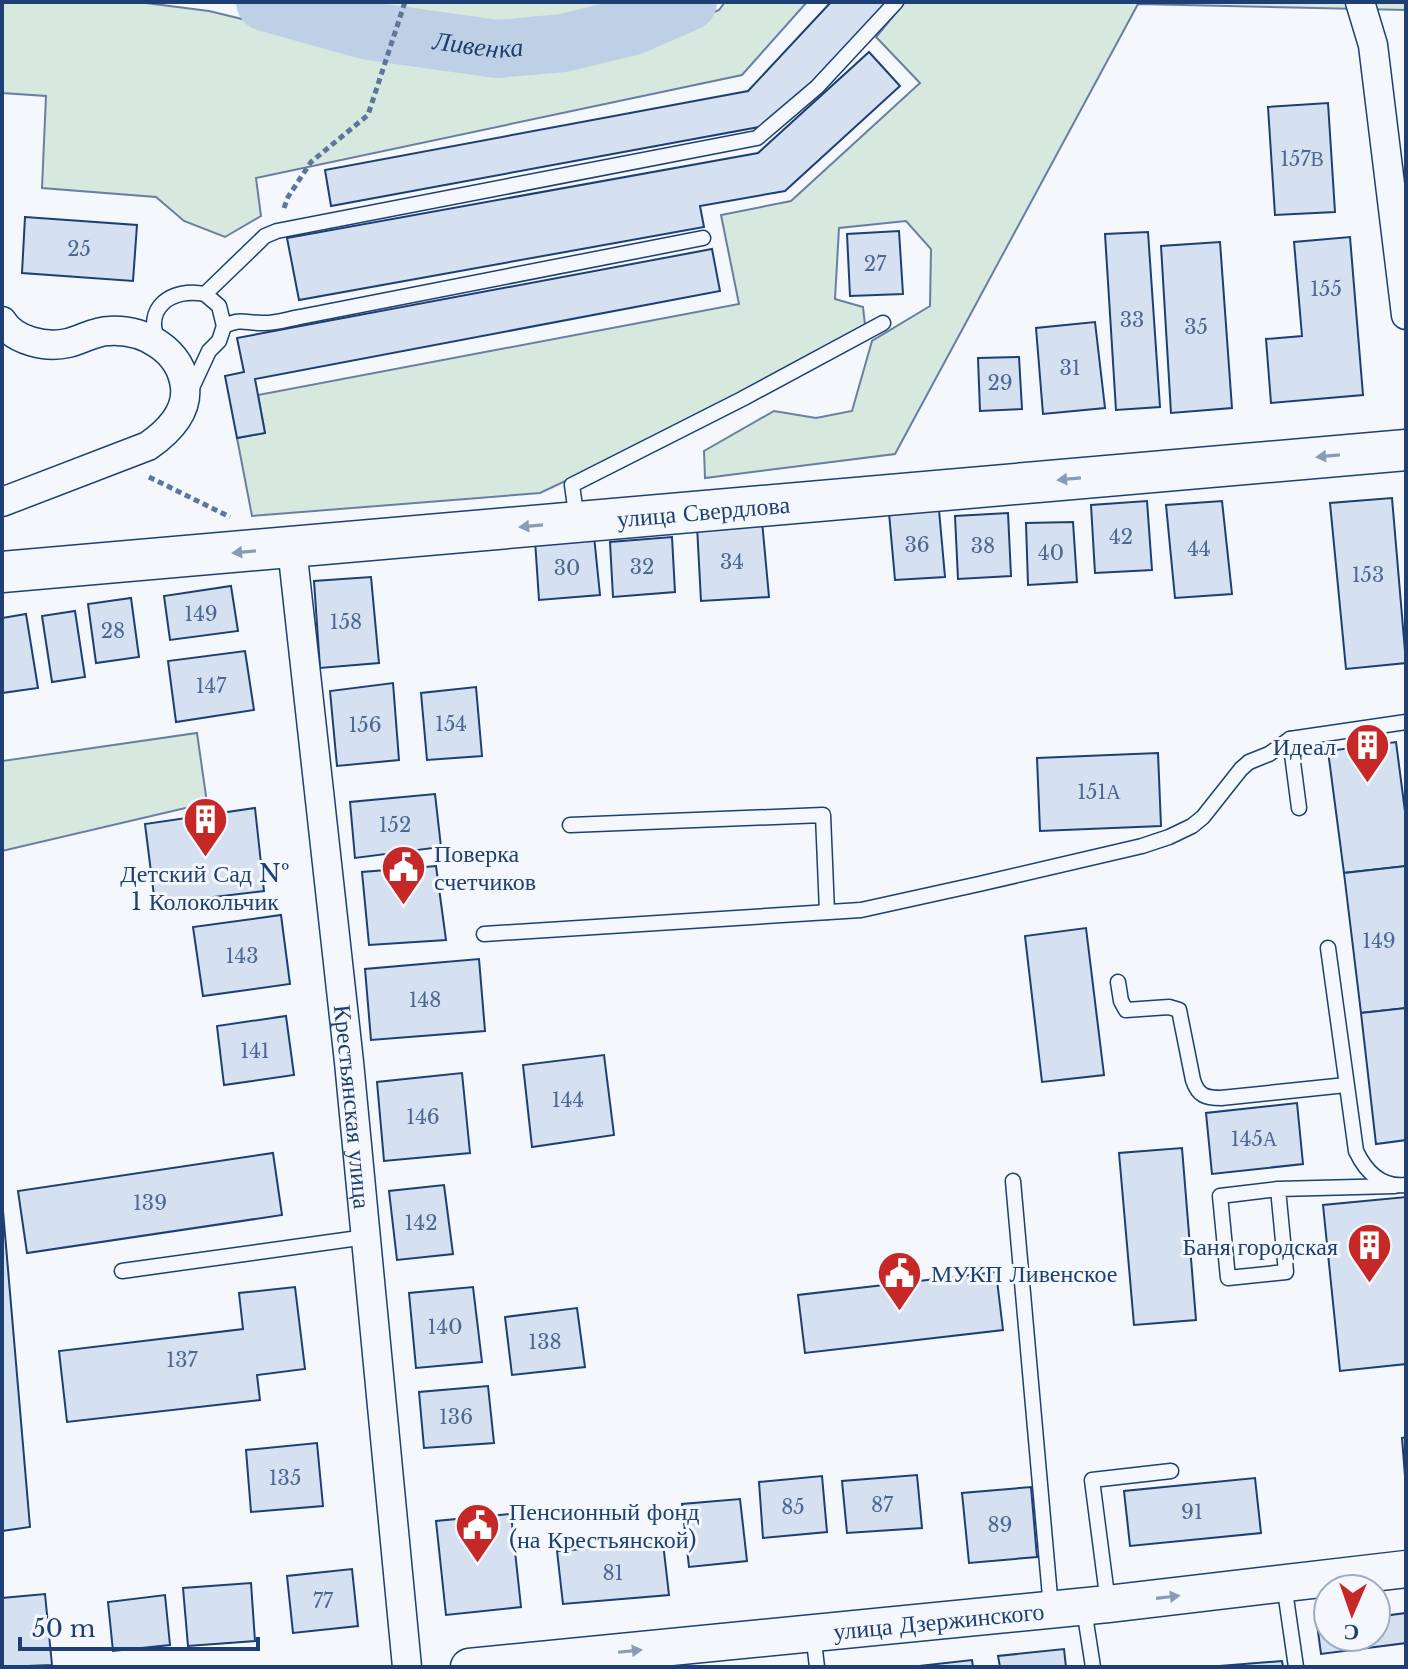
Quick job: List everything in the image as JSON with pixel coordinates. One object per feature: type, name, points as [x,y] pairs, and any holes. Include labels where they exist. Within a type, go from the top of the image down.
[{"type":"main road","name":"улица Свердлова","points":[[2,572],[1406,450]]},
{"type":"street","points":[[1360,2],[1373,45],[1397,160],[1406,315]]},
{"type":"street","points":[[2,321],[17,337],[41,343],[64,344],[108,331],[141,336],[168,351],[186,389],[179,416],[148,446],[2,502]]},
{"type":"street","name":"Крестьянская улица","points":[[292,548],[366,1237],[407,1667]]},
{"type":"street","name":"улица Дзержинского","points":[[469,1667],[815,1650],[1081,1605],[1406,1569]]},
{"type":"lane","points":[[205,294],[265,236],[277,231],[757,138],[817,87],[896,2]]},
{"type":"lane","points":[[224,326],[243,319],[262,323],[300,317],[703,238]]},
{"type":"lane","points":[[179,416],[224,326],[219,306],[205,294],[181,292],[165,300],[154,324],[168,351],[192,358],[209,351]]},
{"type":"lane","points":[[577,522],[572,485],[883,323]]},
{"type":"lane","points":[[484,934],[861,910],[979,884],[1169,837],[1203,817],[1249,762],[1269,754],[1290,739],[1406,722]]},
{"type":"lane","points":[[1290,739],[1299,808]]},
{"type":"lane","points":[[570,825],[823,815],[827,912]]},
{"type":"lane","points":[[1328,948],[1356,1151],[1371,1176],[1400,1186]]},
{"type":"lane","points":[[1118,982],[1126,1010],[1169,1007],[1179,1010],[1194,1085],[1205,1097],[1346,1085]]},
{"type":"lane","points":[[1013,1181],[1093,1667]]},
{"type":"lane","points":[[1278,1189],[1286,1272],[1228,1278],[1220,1196],[1278,1189],[1400,1186]]},
{"type":"lane","points":[[122,1271],[366,1237]]},
{"type":"lane","points":[[1081,1605],[1092,1480],[1171,1471]]},
{"type":"lane","points":[[1284,1583],[1296,1667]]},
{"type":"path","points":[[277,231],[288,197],[311,162],[368,115],[405,2]]},
{"type":"path","points":[[108,461],[161,482],[238,521]]},
{"type":"shaded area","points":[[2,2],[138,2],[209,11],[407,59],[480,64],[551,64],[639,45],[719,10],[725,2],[807,2],[742,75],[256,178],[261,216],[225,237],[184,221],[156,197],[42,188],[46,96],[2,93]]},
{"type":"shaded area","points":[[357,2],[627,2],[592,14],[517,27],[449,24],[418,10],[389,9]]},
{"type":"shaded area","points":[[905,2],[1406,2],[1406,10],[1138,4],[895,454],[705,478],[704,451],[774,411],[816,418],[852,411],[872,341],[930,306],[931,249],[906,221],[839,228],[835,299],[863,307],[865,325],[684,425],[540,493],[252,516],[237,438],[265,433],[258,395],[739,304],[721,215],[791,201],[920,83],[876,37]]},
{"type":"shaded area","points":[[197,733],[207,803],[2,851],[2,761]]},
{"type":"building","points":[[831,2],[887,2],[815,80],[759,127],[331,206],[325,170],[748,91]]},
{"type":"building","points":[[869,52],[900,86],[785,191],[700,206],[704,227],[299,300],[287,238],[758,153]]},
{"type":"building","points":[[1328,103],[1335,212],[1275,215],[1268,107]]},
{"type":"building","points":[[25,217],[137,225],[133,281],[22,273]]},
{"type":"building","points":[[899,231],[903,294],[850,296],[847,234]]},
{"type":"building","points":[[1148,232],[1160,407],[1116,410],[1105,234]]},
{"type":"building","points":[[1350,237],[1363,395],[1271,403],[1266,339],[1302,336],[1294,242]]},
{"type":"building","points":[[1220,242],[1232,408],[1171,413],[1161,246]]},
{"type":"building","points":[[712,249],[720,291],[255,379],[265,433],[237,438],[225,376],[244,372],[237,338]]},
{"type":"building","points":[[1095,322],[1105,408],[1043,414],[1036,328]]},
{"type":"building","points":[[1019,357],[1022,409],[980,411],[978,358]]},
{"type":"building","points":[[1392,498],[1406,663],[1346,669],[1330,503]]},
{"type":"building","points":[[1147,501],[1152,570],[1095,573],[1091,505]]},
{"type":"building","points":[[1222,501],[1232,594],[1175,598],[1166,505]]},
{"type":"building","points":[[939,510],[945,577],[895,580],[889,513]]},
{"type":"building","points":[[1008,513],[1011,576],[958,579],[955,516]]},
{"type":"building","points":[[762,521],[769,597],[701,601],[697,526]]},
{"type":"building","points":[[1073,522],[1077,582],[1028,585],[1026,523]]},
{"type":"building","points":[[594,536],[600,595],[539,600],[535,540]]},
{"type":"building","points":[[672,537],[675,592],[613,597],[610,542]]},
{"type":"building","points":[[371,577],[379,663],[320,668],[314,581]]},
{"type":"building","points":[[231,586],[238,631],[170,640],[164,596]]},
{"type":"building","points":[[131,598],[139,657],[96,663],[88,604]]},
{"type":"building","points":[[75,611],[85,677],[52,682],[42,616]]},
{"type":"building","points":[[26,614],[38,688],[2,693],[2,618]]},
{"type":"building","points":[[245,651],[254,710],[176,722],[168,661]]},
{"type":"building","points":[[393,683],[399,760],[337,766],[330,691]]},
{"type":"building","points":[[476,687],[482,756],[427,760],[421,693]]},
{"type":"building","name":"Идеал","points":[[1396,742],[1406,819],[1406,866],[1344,873],[1328,751]]},
{"type":"building","points":[[1158,753],[1161,826],[1040,831],[1037,758]]},
{"type":"building","points":[[435,794],[441,847],[355,858],[350,802]]},
{"type":"building","name":"Детский Сад № 1 Колокольчик","points":[[255,808],[264,891],[155,904],[145,824]]},
{"type":"building","name":"Поверка счетчиков","points":[[436,866],[446,940],[369,945],[362,872]]},
{"type":"building","points":[[1406,866],[1406,1008],[1361,1013],[1344,873]]},
{"type":"building","points":[[281,915],[290,984],[203,996],[193,927]]},
{"type":"building","points":[[1086,928],[1104,1075],[1042,1082],[1025,936]]},
{"type":"building","points":[[479,959],[485,1031],[371,1040],[365,969]]},
{"type":"building","points":[[1406,1008],[1406,1140],[1376,1144],[1361,1013]]},
{"type":"building","points":[[286,1016],[294,1075],[224,1085],[217,1026]]},
{"type":"building","points":[[604,1055],[614,1135],[532,1147],[523,1065]]},
{"type":"building","points":[[462,1073],[470,1153],[384,1161],[377,1082]]},
{"type":"building","points":[[1297,1103],[1303,1164],[1212,1174],[1206,1113]]},
{"type":"building","points":[[1182,1148],[1196,1320],[1134,1325],[1119,1153]]},
{"type":"building","points":[[273,1153],[282,1215],[27,1253],[18,1191]]},
{"type":"building","points":[[444,1185],[453,1254],[397,1260],[389,1191]]},
{"type":"building","name":"Баня городская","points":[[1406,1197],[1406,1364],[1340,1371],[1323,1205]]},
{"type":"building","points":[[2,1199],[30,1527],[2,1531]]},
{"type":"building","name":"МУКП Ливенское","points":[[996,1272],[1003,1330],[805,1353],[798,1295]]},
{"type":"building","points":[[295,1287],[305,1369],[257,1375],[260,1400],[67,1422],[59,1351],[243,1329],[239,1293]]},
{"type":"building","points":[[473,1287],[482,1362],[416,1368],[409,1293]]},
{"type":"building","points":[[577,1308],[585,1367],[512,1375],[505,1317]]},
{"type":"building","points":[[488,1386],[494,1443],[424,1448],[419,1392]]},
{"type":"building","points":[[1406,1437],[1406,1489],[1402,1438]]},
{"type":"building","points":[[317,1443],[323,1506],[251,1512],[246,1450]]},
{"type":"building","points":[[917,1475],[922,1528],[847,1533],[842,1481]]},
{"type":"building","points":[[822,1476],[827,1532],[763,1538],[759,1482]]},
{"type":"building","points":[[1255,1478],[1261,1533],[1130,1546],[1124,1491]]},
{"type":"building","points":[[1031,1487],[1037,1557],[969,1563],[962,1493]]},
{"type":"building","points":[[740,1499],[747,1561],[689,1567],[682,1504]]},
{"type":"building","name":"Пенсионный фонд (на Крестьянской)","points":[[511,1514],[521,1607],[446,1615],[436,1521]]},
{"type":"building","points":[[663,1543],[669,1595],[563,1604],[557,1551]]},
{"type":"building","points":[[352,1569],[358,1626],[293,1633],[287,1576]]},
{"type":"building","points":[[251,1583],[255,1641],[188,1646],[183,1588]]},
{"type":"building","points":[[45,1594],[52,1665],[2,1667],[2,1598]]},
{"type":"building","points":[[165,1595],[170,1645],[113,1651],[108,1602]]},
{"type":"building","points":[[1406,1613],[1406,1643],[1392,1645],[1392,1615]]},
{"type":"building","points":[[1064,1649],[1066,1667],[1000,1667],[998,1656]]},
{"type":"building","points":[[972,1660],[973,1667],[910,1667]]},
{"type":"building","points":[[1282,1661],[1283,1667],[1207,1667]]},
{"type":"waterway","name":"Ливенка","points":[[265,2],[369,31],[497,49],[563,43],[633,26],[688,2]]},
{"type":"place","name":"Идеал","points":[[1367,785]]},
{"type":"place","name":"Детский Сад № 1 Колокольчик","points":[[205,858]]},
{"type":"place","name":"Поверка счетчиков","points":[[403,906]]},
{"type":"place","name":"Баня городская","points":[[1369,1285]]},
{"type":"place","name":"МУКП Ливенское","points":[[900,1312]]},
{"type":"place","name":"Пенсионный фонд (на Крестьянской)","points":[[478,1564]]}]
